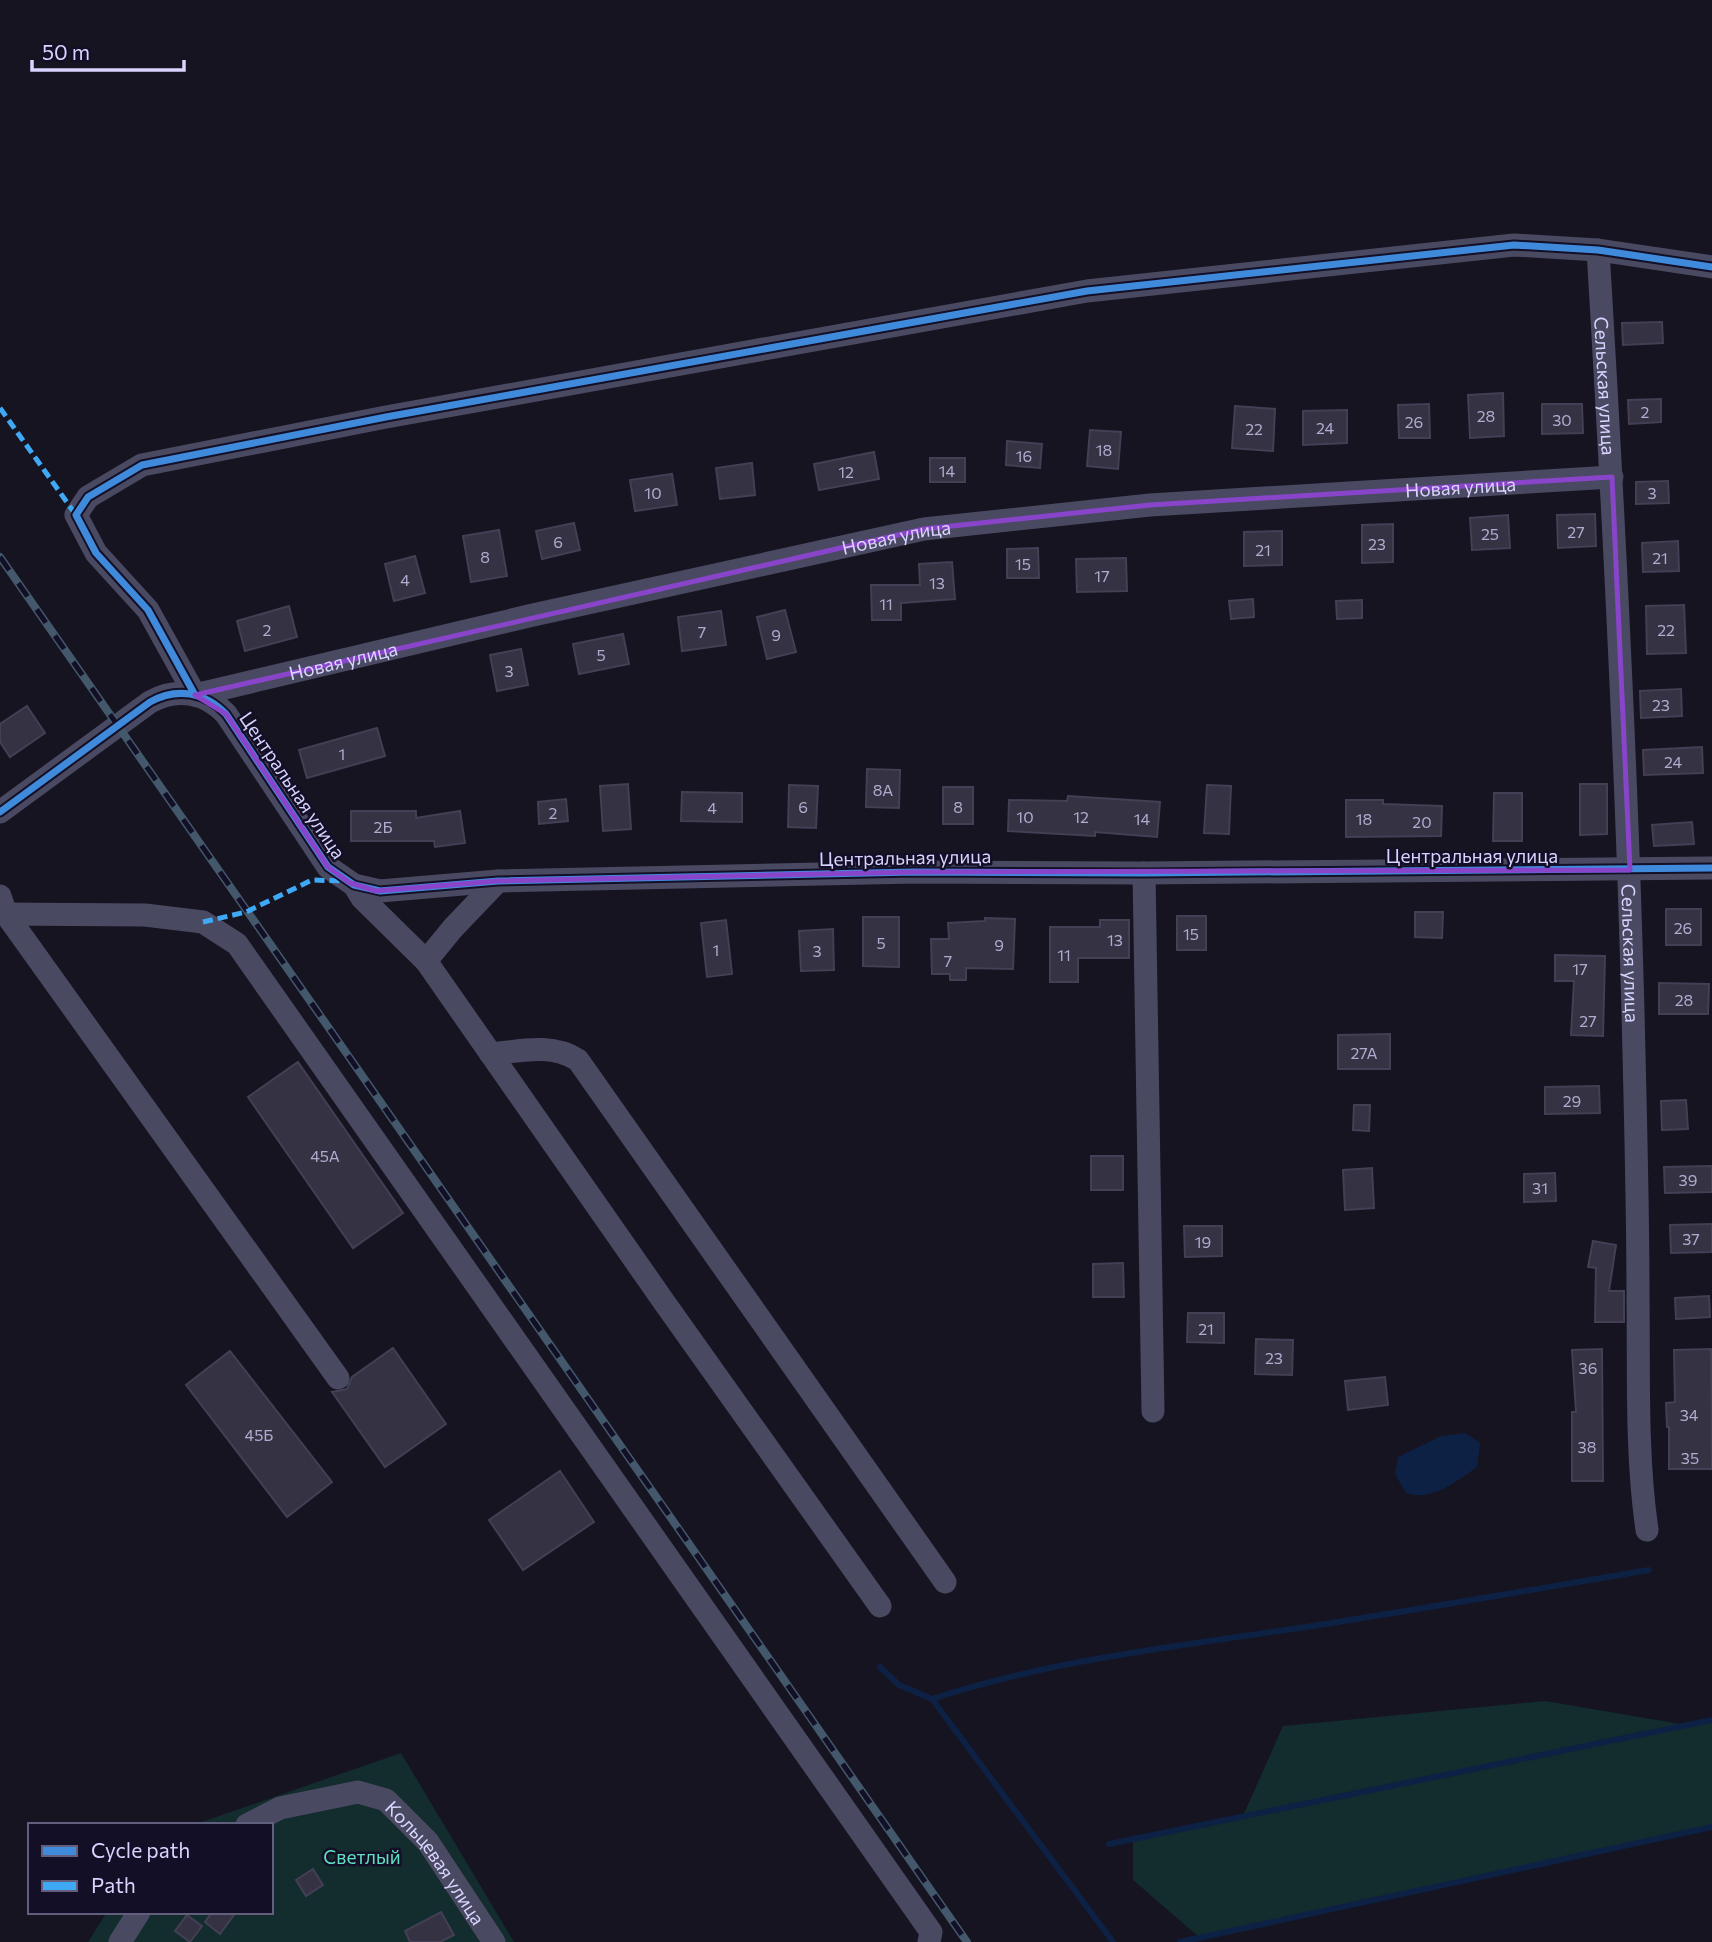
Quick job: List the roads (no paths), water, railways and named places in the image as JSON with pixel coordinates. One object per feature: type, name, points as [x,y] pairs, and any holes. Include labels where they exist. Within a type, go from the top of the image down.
[{"type":"street","points":[[195,695],[148,610],[96,552],[76,515],[88,497],[142,465],[386,417],[1087,290],[1514,245],[1598,250],[1712,267]]},
{"type":"street","name":"Сельская улица","points":[[1598,250],[1612,477],[1630,870],[1639,1396],[1647,1530]]},
{"type":"street","name":"Новая улица","points":[[0,812],[150,702],[172,694],[195,695],[533,615],[924,529],[1150,505],[1612,477]]},
{"type":"street","name":"Центральная улица","points":[[195,695],[210,701],[226,714],[322,860],[338,876],[354,886],[385,891],[498,881],[914,872],[1144,873],[1712,868]]},
{"type":"street","points":[[1144,873],[1153,1411]]},
{"type":"street","points":[[426,961],[498,881]]},
{"type":"street","points":[[354,886],[362,898],[426,961],[880,1606]]},
{"type":"street","points":[[2,908],[338,1378]]},
{"type":"street","points":[[2,908],[145,915],[203,922],[237,944],[931,1932],[929,1942]]},
{"type":"street","points":[[491,1054],[545,1049],[565,1052],[578,1060],[945,1582]]},
{"type":"street","name":"Кольцевая улица","points":[[251,1823],[280,1808],[358,1792],[386,1800],[428,1842],[494,1942]]},
{"type":"street","points":[[120,1942],[138,1914]]},
{"type":"water","points":[[1465,1433],[1480,1443],[1477,1467],[1443,1489],[1425,1495],[1406,1493],[1395,1474],[1398,1457],[1441,1436]]},
{"type":"waterway","points":[[932,1699],[1065,1665],[1649,1570]]},
{"type":"waterway","points":[[880,1667],[899,1685],[932,1699],[1113,1942]]},
{"type":"waterway","points":[[1109,1844],[1712,1720]]},
{"type":"waterway","points":[[1180,1942],[1712,1827]]},
{"type":"railway","points":[[0,557],[967,1942]]},
{"type":"park label","name":"Светлый","points":[[362,1856]]}]
